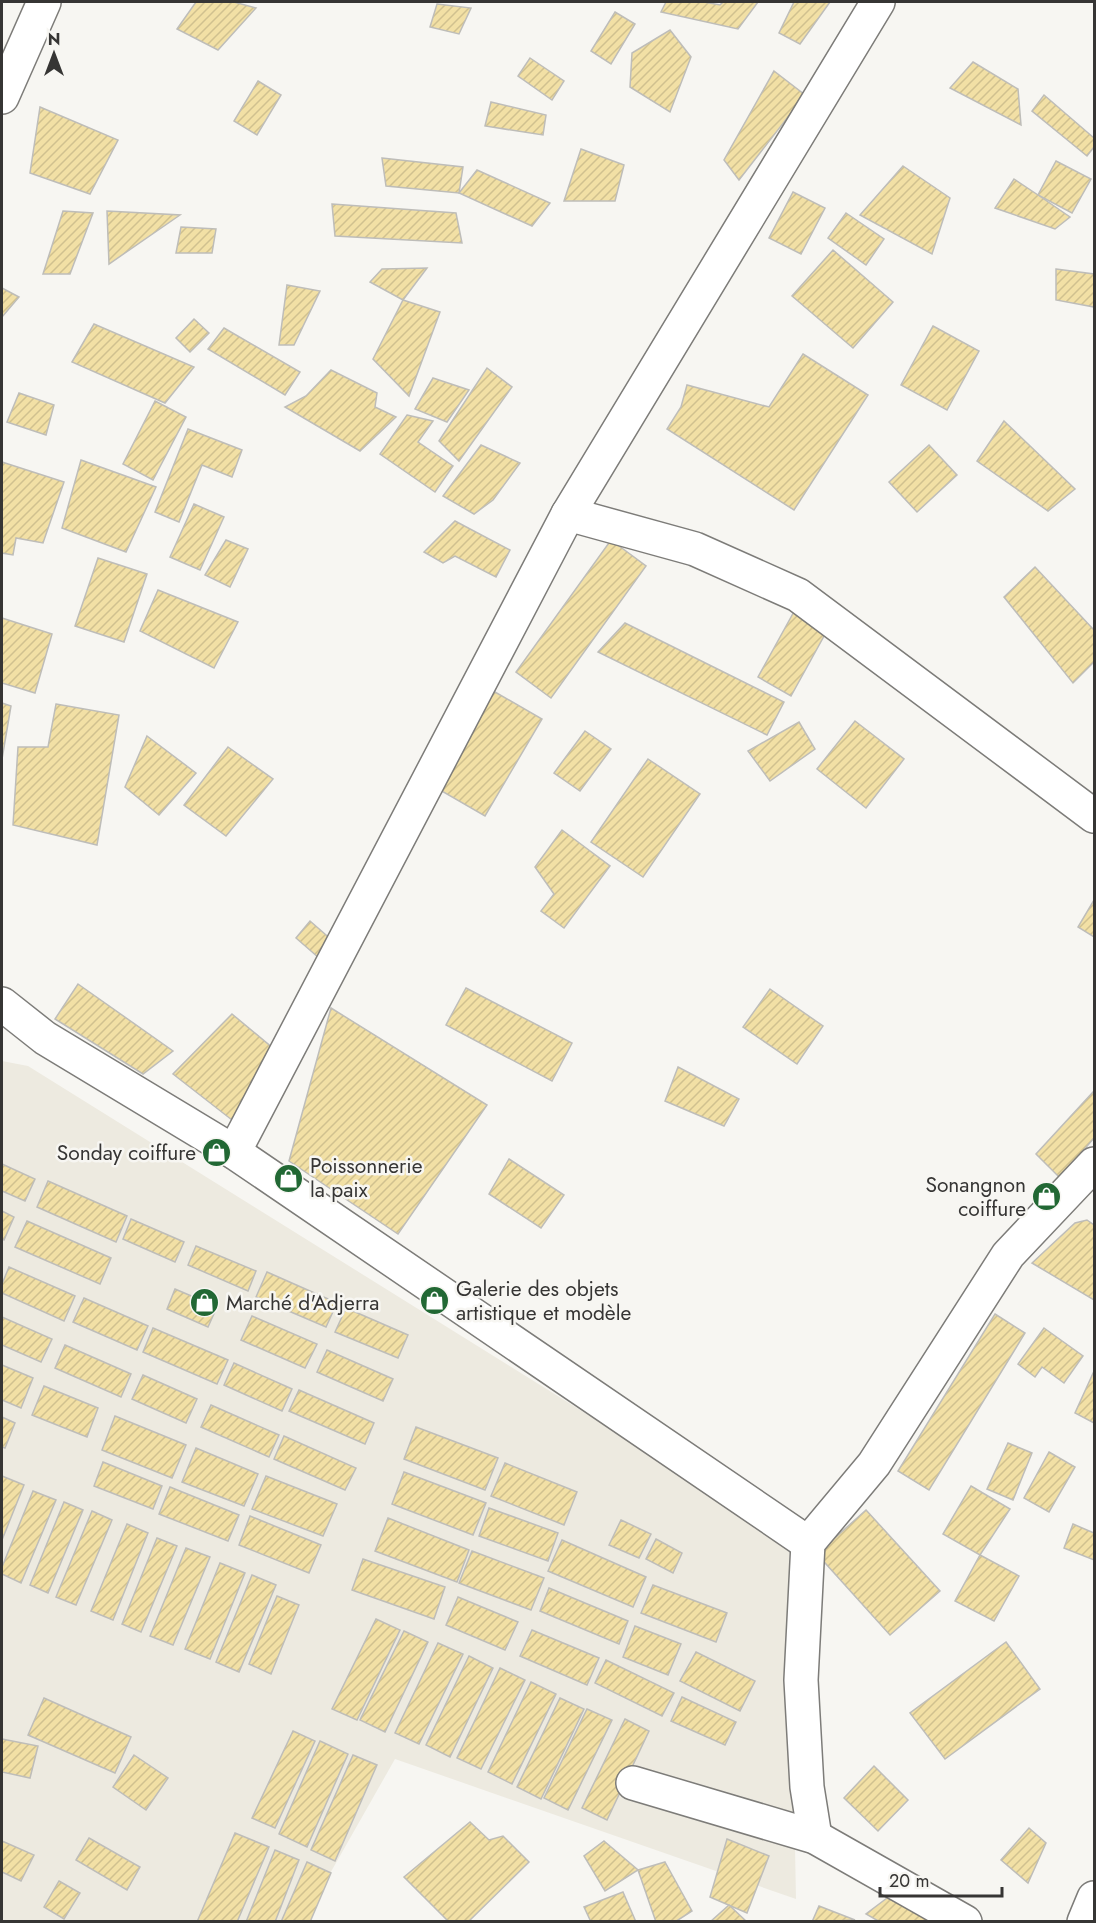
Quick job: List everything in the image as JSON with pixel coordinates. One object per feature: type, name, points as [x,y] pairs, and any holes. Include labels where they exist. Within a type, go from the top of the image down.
[{"type":"street","points":[[2,97],[44,2]]},
{"type":"street","points":[[234,1152],[568,514],[878,2]]},
{"type":"street","points":[[568,514],[695,549],[798,595],[1095,816]]},
{"type":"street","points":[[2,1004],[45,1038],[234,1152],[808,1543]]},
{"type":"street","points":[[815,1837],[807,1788],[801,1680],[808,1543],[874,1464],[1008,1255],[1095,1164]]},
{"type":"street","points":[[633,1783],[815,1837],[965,1922]]},
{"type":"street","points":[[1084,1922],[1095,1898]]},
{"type":"shaded area","name":"Marché d'Adjerra","points":[[2,1061],[28,1066],[789,1540],[796,1899],[395,1759],[303,1921],[2,1921]]},
{"type":"building","points":[[196,2],[234,2],[256,8],[218,50],[177,29]]},
{"type":"building","points":[[666,2],[704,2],[720,5],[723,2],[758,2],[738,29],[661,12]]},
{"type":"building","points":[[794,2],[830,2],[800,44],[779,33]]},
{"type":"building","points":[[437,4],[471,8],[459,34],[430,27]]},
{"type":"building","points":[[615,12],[635,24],[611,64],[591,51]]},
{"type":"building","points":[[670,30],[691,57],[670,112],[630,87],[632,53]]},
{"type":"building","points":[[530,58],[564,81],[552,100],[518,76]]},
{"type":"building","points":[[973,62],[1018,89],[1021,125],[950,88]]},
{"type":"building","points":[[774,71],[805,95],[739,180],[724,160]]},
{"type":"building","points":[[258,81],[281,95],[257,135],[234,121]]},
{"type":"building","points":[[1044,95],[1094,138],[1094,147],[1087,156],[1032,111]]},
{"type":"building","points":[[491,102],[546,115],[543,135],[485,126]]},
{"type":"building","points":[[40,107],[118,140],[90,194],[30,173]]},
{"type":"building","points":[[581,149],[624,165],[615,201],[564,201]]},
{"type":"building","points":[[382,158],[463,167],[459,193],[386,186]]},
{"type":"building","points":[[1056,161],[1091,179],[1072,213],[1038,195]]},
{"type":"building","points":[[903,166],[950,198],[932,254],[860,215]]},
{"type":"building","points":[[477,170],[550,203],[532,226],[459,193]]},
{"type":"building","points":[[1014,179],[1070,217],[1055,229],[995,208]]},
{"type":"building","points":[[793,192],[825,208],[801,254],[769,238]]},
{"type":"building","points":[[332,204],[456,213],[462,243],[335,236]]},
{"type":"building","points":[[63,211],[93,213],[70,274],[43,274]]},
{"type":"building","points":[[107,211],[180,215],[109,264]]},
{"type":"building","points":[[846,213],[884,239],[866,265],[828,238]]},
{"type":"building","points":[[181,227],[216,229],[212,253],[176,253]]},
{"type":"building","points":[[833,250],[893,302],[853,348],[792,296]]},
{"type":"building","points":[[427,268],[403,300],[370,282],[382,269]]},
{"type":"building","points":[[1056,269],[1094,274],[1094,307],[1056,300]]},
{"type":"building","points":[[287,285],[320,291],[294,345],[279,345]]},
{"type":"building","points":[[2,288],[19,297],[2,317]]},
{"type":"building","points":[[403,300],[440,312],[409,396],[373,359]]},
{"type":"building","points":[[194,319],[209,333],[190,352],[176,338]]},
{"type":"building","points":[[94,324],[194,367],[165,403],[72,362]]},
{"type":"building","points":[[933,326],[979,351],[947,410],[901,385]]},
{"type":"building","points":[[224,328],[300,372],[285,395],[208,349]]},
{"type":"building","points":[[803,354],[868,395],[794,510],[667,429],[681,407],[687,385],[769,407]]},
{"type":"building","points":[[487,368],[512,387],[459,461],[439,441]]},
{"type":"building","points":[[331,370],[377,393],[375,407],[396,417],[360,451],[285,407],[306,396]]},
{"type":"building","points":[[433,378],[469,390],[447,422],[415,409]]},
{"type":"building","points":[[19,393],[54,405],[46,435],[7,422]]},
{"type":"building","points":[[155,401],[186,417],[153,480],[123,464]]},
{"type":"building","points":[[407,415],[433,421],[418,442],[453,466],[435,492],[380,454]]},
{"type":"building","points":[[1004,421],[1075,489],[1048,511],[977,461]]},
{"type":"building","points":[[188,429],[242,450],[232,477],[202,465],[179,522],[155,512]]},
{"type":"building","points":[[481,445],[520,463],[493,500],[474,514],[443,496]]},
{"type":"building","points":[[929,445],[957,475],[917,512],[889,482]]},
{"type":"building","points":[[81,460],[156,487],[126,552],[62,528]]},
{"type":"building","points":[[2,462],[64,482],[43,543],[16,538],[13,555],[2,553]]},
{"type":"building","points":[[194,504],[224,517],[200,570],[170,557]]},
{"type":"building","points":[[455,521],[510,550],[496,577],[455,556],[443,563],[424,552]]},
{"type":"building","points":[[226,540],[248,549],[230,587],[205,575]]},
{"type":"building","points":[[611,540],[646,566],[551,698],[516,672]]},
{"type":"building","points":[[98,558],[147,574],[124,642],[75,626]]},
{"type":"building","points":[[1035,567],[1094,630],[1094,662],[1073,683],[1004,597]]},
{"type":"building","points":[[158,590],[238,622],[214,668],[140,631]]},
{"type":"building","points":[[796,608],[829,627],[791,696],[758,677]]},
{"type":"building","points":[[2,618],[52,634],[35,693],[2,683]]},
{"type":"building","points":[[625,623],[784,702],[767,735],[598,652]]},
{"type":"building","points":[[488,688],[542,719],[485,816],[433,786]]},
{"type":"building","points":[[2,703],[11,706],[2,759]]},
{"type":"building","points":[[56,704],[119,715],[97,845],[13,825],[18,747],[48,747]]},
{"type":"building","points":[[855,721],[904,759],[866,808],[817,769]]},
{"type":"building","points":[[799,722],[815,749],[770,781],[748,751]]},
{"type":"building","points":[[585,731],[611,749],[580,791],[554,773]]},
{"type":"building","points":[[147,736],[196,773],[159,815],[125,787]]},
{"type":"building","points":[[228,747],[273,779],[226,836],[184,805]]},
{"type":"building","points":[[648,759],[700,794],[643,877],[591,842]]},
{"type":"building","points":[[562,830],[610,866],[564,928],[541,911],[554,894],[535,867]]},
{"type":"building","points":[[1094,900],[1094,937],[1078,927]]},
{"type":"building","points":[[310,921],[333,941],[319,958],[296,938]]},
{"type":"building","points":[[78,984],[173,1051],[143,1074],[55,1019]]},
{"type":"building","points":[[466,988],[572,1043],[552,1081],[446,1025]]},
{"type":"building","points":[[770,989],[823,1026],[797,1064],[743,1027]]},
{"type":"building","points":[[331,1008],[487,1105],[398,1234],[289,1161]]},
{"type":"building","points":[[232,1014],[274,1049],[232,1120],[173,1074]]},
{"type":"building","points":[[678,1067],[739,1099],[724,1126],[665,1101]]},
{"type":"building","points":[[1094,1091],[1094,1138],[1060,1178],[1036,1154]]},
{"type":"building","points":[[509,1159],[564,1195],[541,1228],[489,1194]]},
{"type":"building","points":[[2,1164],[35,1179],[25,1201],[2,1191]]},
{"type":"building","points":[[48,1181],[127,1216],[116,1242],[37,1207]]},
{"type":"building","points":[[2,1211],[14,1217],[4,1240],[2,1239]]},
{"type":"building","points":[[131,1219],[184,1242],[175,1262],[123,1239]]},
{"type":"building","points":[[1087,1220],[1094,1225],[1094,1300],[1032,1263],[1075,1223]]},
{"type":"building","points":[[27,1221],[111,1258],[100,1284],[15,1247]]},
{"type":"building","points":[[196,1246],[256,1271],[248,1291],[188,1265]]},
{"type":"building","points":[[9,1267],[75,1296],[64,1321],[2,1293],[2,1284]]},
{"type":"building","points":[[267,1272],[337,1303],[326,1327],[256,1297]]},
{"type":"building","points":[[175,1289],[217,1307],[208,1327],[167,1309]]},
{"type":"building","points":[[84,1298],[148,1326],[137,1350],[73,1322]]},
{"type":"building","points":[[346,1308],[408,1335],[398,1358],[335,1332]]},
{"type":"building","points":[[995,1314],[1025,1333],[929,1490],[898,1471]]},
{"type":"building","points":[[252,1316],[317,1344],[305,1368],[241,1340]]},
{"type":"building","points":[[2,1317],[52,1339],[41,1362],[2,1345]]},
{"type":"building","points":[[153,1328],[228,1360],[217,1384],[143,1352]]},
{"type":"building","points":[[1044,1328],[1083,1356],[1064,1383],[1042,1367],[1035,1377],[1018,1364]]},
{"type":"building","points":[[65,1345],[131,1374],[121,1397],[55,1368]]},
{"type":"building","points":[[327,1350],[393,1379],[383,1401],[317,1372]]},
{"type":"building","points":[[234,1363],[292,1389],[282,1411],[224,1385]]},
{"type":"building","points":[[2,1365],[33,1378],[21,1408],[2,1400]]},
{"type":"building","points":[[1094,1371],[1094,1423],[1075,1413]]},
{"type":"building","points":[[143,1375],[197,1399],[186,1423],[132,1399]]},
{"type":"building","points":[[44,1386],[98,1408],[87,1437],[32,1415]]},
{"type":"building","points":[[299,1390],[374,1423],[365,1444],[289,1411]]},
{"type":"building","points":[[211,1405],[279,1435],[269,1457],[201,1427]]},
{"type":"building","points":[[115,1416],[186,1445],[172,1478],[102,1450]]},
{"type":"building","points":[[2,1417],[15,1423],[5,1448],[2,1447]]},
{"type":"building","points":[[416,1427],[498,1458],[485,1490],[404,1459]]},
{"type":"building","points":[[284,1436],[356,1468],[345,1490],[274,1459]]},
{"type":"building","points":[[1008,1443],[1032,1453],[1013,1500],[987,1489]]},
{"type":"building","points":[[196,1448],[258,1474],[244,1506],[182,1482]]},
{"type":"building","points":[[1049,1452],[1075,1467],[1049,1512],[1024,1498]]},
{"type":"building","points":[[103,1462],[162,1486],[153,1509],[94,1486]]},
{"type":"building","points":[[505,1463],[577,1492],[564,1525],[491,1496]]},
{"type":"building","points":[[404,1472],[486,1503],[473,1535],[392,1504]]},
{"type":"building","points":[[2,1476],[24,1485],[2,1540]]},
{"type":"building","points":[[266,1476],[337,1504],[323,1536],[252,1509]]},
{"type":"building","points":[[971,1486],[1010,1509],[980,1555],[943,1534]]},
{"type":"building","points":[[170,1487],[239,1515],[228,1541],[159,1514]]},
{"type":"building","points":[[33,1491],[56,1500],[21,1583],[2,1574],[2,1567]]},
{"type":"building","points":[[64,1502],[83,1510],[48,1593],[30,1585]]},
{"type":"building","points":[[489,1508],[558,1533],[548,1561],[479,1536]]},
{"type":"building","points":[[866,1510],[940,1591],[890,1635],[817,1554]]},
{"type":"building","points":[[92,1511],[112,1520],[76,1605],[56,1597]]},
{"type":"building","points":[[250,1516],[321,1545],[309,1573],[239,1545]]},
{"type":"building","points":[[388,1518],[469,1550],[457,1582],[375,1551]]},
{"type":"building","points":[[621,1520],[651,1534],[639,1558],[609,1545]]},
{"type":"building","points":[[127,1524],[148,1533],[113,1620],[91,1611]]},
{"type":"building","points":[[1073,1524],[1094,1533],[1094,1560],[1064,1548]]},
{"type":"building","points":[[157,1538],[177,1546],[141,1632],[122,1624]]},
{"type":"building","points":[[656,1539],[682,1553],[673,1573],[646,1559]]},
{"type":"building","points":[[562,1540],[646,1577],[633,1607],[548,1571]]},
{"type":"building","points":[[186,1548],[210,1557],[173,1645],[150,1636]]},
{"type":"building","points":[[472,1551],[544,1578],[531,1610],[459,1583]]},
{"type":"building","points":[[980,1555],[1019,1576],[994,1621],[955,1601]]},
{"type":"building","points":[[363,1559],[445,1587],[434,1619],[352,1590]]},
{"type":"building","points":[[220,1563],[245,1573],[210,1659],[185,1649]]},
{"type":"building","points":[[252,1575],[276,1585],[239,1672],[216,1662]]},
{"type":"building","points":[[653,1585],[727,1613],[716,1642],[641,1613]]},
{"type":"building","points":[[549,1588],[628,1621],[619,1644],[540,1611]]},
{"type":"building","points":[[277,1596],[299,1605],[271,1674],[249,1664]]},
{"type":"building","points":[[458,1597],[518,1622],[505,1650],[446,1625]]},
{"type":"building","points":[[376,1619],[400,1630],[357,1720],[332,1709]]},
{"type":"building","points":[[635,1626],[681,1644],[668,1675],[623,1657]]},
{"type":"building","points":[[532,1630],[599,1658],[587,1685],[520,1656]]},
{"type":"building","points":[[404,1631],[428,1642],[385,1732],[360,1720]]},
{"type":"building","points":[[1006,1642],[1040,1689],[945,1759],[910,1713]]},
{"type":"building","points":[[438,1643],[463,1654],[419,1744],[395,1733]]},
{"type":"building","points":[[696,1652],[755,1681],[740,1711],[680,1681]]},
{"type":"building","points":[[469,1656],[493,1668],[450,1757],[426,1745]]},
{"type":"building","points":[[606,1660],[674,1693],[662,1716],[595,1683]]},
{"type":"building","points":[[500,1668],[525,1680],[481,1769],[457,1758]]},
{"type":"building","points":[[531,1682],[556,1694],[512,1784],[488,1772]]},
{"type":"building","points":[[682,1697],[736,1722],[725,1745],[671,1721]]},
{"type":"building","points":[[44,1698],[131,1737],[115,1773],[28,1735]]},
{"type":"building","points":[[560,1698],[584,1709],[541,1799],[517,1787]]},
{"type":"building","points":[[587,1709],[612,1720],[568,1810],[544,1798]]},
{"type":"building","points":[[625,1719],[649,1731],[607,1820],[582,1808]]},
{"type":"building","points":[[293,1731],[315,1741],[275,1828],[252,1818]]},
{"type":"building","points":[[2,1739],[38,1746],[30,1778],[2,1772]]},
{"type":"building","points":[[320,1741],[348,1754],[307,1847],[279,1834]]},
{"type":"building","points":[[134,1755],[168,1778],[146,1810],[113,1787]]},
{"type":"building","points":[[353,1755],[377,1765],[335,1861],[311,1850]]},
{"type":"building","points":[[874,1766],[908,1800],[878,1831],[844,1798]]},
{"type":"building","points":[[470,1822],[489,1840],[503,1836],[529,1862],[468,1922],[449,1922],[404,1877]]},
{"type":"building","points":[[1029,1828],[1046,1843],[1028,1883],[1001,1860]]},
{"type":"building","points":[[235,1833],[269,1847],[237,1922],[197,1922]]},
{"type":"building","points":[[89,1838],[140,1867],[127,1890],[76,1860]]},
{"type":"building","points":[[727,1839],[769,1856],[747,1913],[710,1897]]},
{"type":"building","points":[[2,1841],[34,1855],[21,1881],[2,1872]]},
{"type":"building","points":[[604,1841],[638,1870],[605,1891],[584,1856]]},
{"type":"building","points":[[275,1850],[299,1860],[275,1922],[246,1922]]},
{"type":"building","points":[[307,1862],[331,1873],[310,1922],[281,1922]]},
{"type":"building","points":[[665,1862],[692,1911],[675,1922],[656,1922],[638,1870]]},
{"type":"building","points":[[59,1881],[80,1893],[64,1919],[44,1907]]},
{"type":"building","points":[[623,1892],[636,1922],[591,1922],[584,1907]]},
{"type":"building","points":[[887,1898],[942,1922],[880,1922],[866,1914]]},
{"type":"building","points":[[729,1905],[747,1922],[710,1922]]},
{"type":"building","points":[[819,1906],[855,1920],[812,1922]]},
{"type":"place","name":"Sonday coiffure","points":[[217,1153]]},
{"type":"place","name":"Poissonnerie la paix","points":[[289,1178]]},
{"type":"place","name":"Sonangnon coiffure","points":[[1047,1197]]},
{"type":"place","name":"Galerie des objets artistique et modèle","points":[[435,1301]]},
{"type":"place","name":"Marché d'Adjerra","points":[[205,1303]]}]
